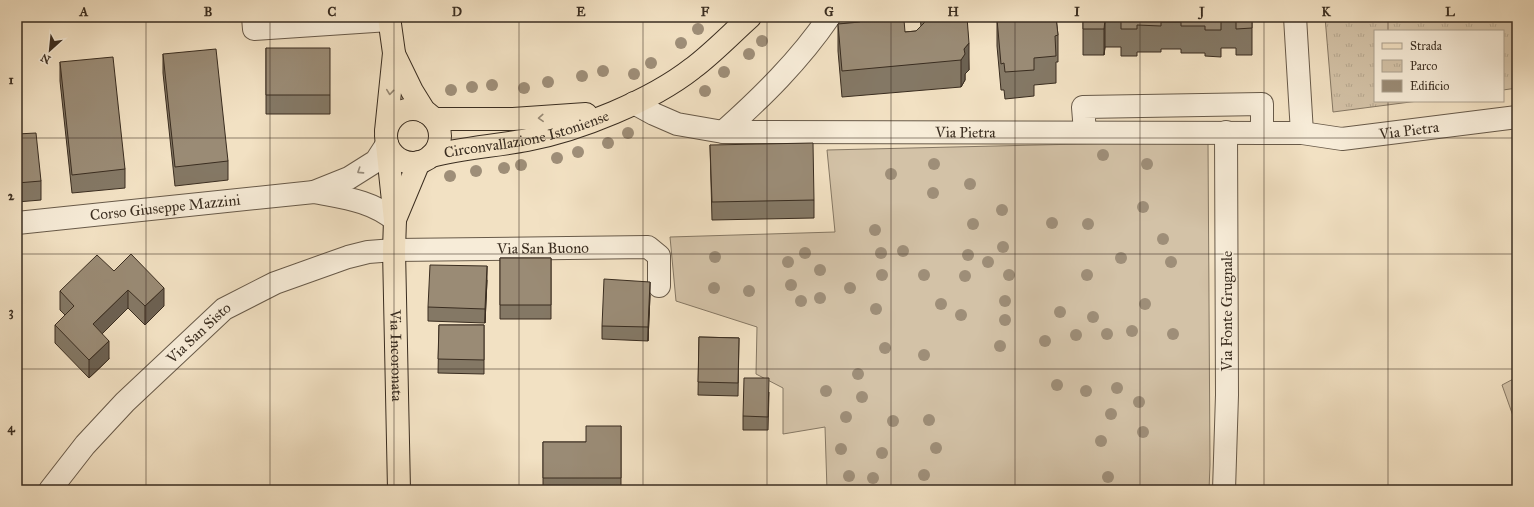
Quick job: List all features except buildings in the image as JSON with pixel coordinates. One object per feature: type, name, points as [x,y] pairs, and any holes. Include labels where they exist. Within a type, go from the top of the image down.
[{"type":"main road","name":"Circonvallazione Istoniense","points":[[425,159],[457,150],[527,140],[560,132],[627,105],[661,90],[693,68],[750,17]]},
{"type":"main road","name":"Corso Giuseppe Mazzini","points":[[387,138],[394,53],[389,18]]},
{"type":"main road","name":"Corso Giuseppe Mazzini","points":[[394,53],[412,91],[429,115]]},
{"type":"main road","name":"Circonvallazione Istoniense","points":[[429,115],[513,119],[575,116],[627,105]]},
{"type":"main road","points":[[409,109],[429,115],[438,126],[440,134],[436,150],[425,159],[411,162],[400,159],[391,151],[387,138],[391,120],[401,112],[409,109]]},
{"type":"main road","name":"Via Incoronata","points":[[387,138],[395,220],[394,250],[399,490]]},
{"type":"main road","name":"Via Incoronata","points":[[395,220],[425,159]]},
{"type":"street","points":[[254,17],[254,29],[342,20],[389,18]]},
{"type":"street","points":[[724,132],[762,97],[797,60],[829,17]]},
{"type":"street","points":[[1294,17],[1302,132]]},
{"type":"street","points":[[1085,132],[1083,107],[1262,104],[1262,132]]},
{"type":"street","name":"Via Pietra","points":[[627,105],[677,124],[724,132],[1302,132],[1342,139],[1517,117]]},
{"type":"street","name":"Via Fonte Grugnale","points":[[1224,490],[1227,395],[1226,132]]},
{"type":"street","name":"Corso Giuseppe Mazzini","points":[[17,223],[314,192],[349,178],[376,161],[387,138]]},
{"type":"street","name":"Corso Giuseppe Mazzini","points":[[314,192],[363,202],[375,206],[395,220]]},
{"type":"street","name":"Via San Buono","points":[[394,250],[648,248],[659,256],[659,286]]},
{"type":"street","name":"Via San Sisto","points":[[50,490],[85,445],[125,402],[224,309],[275,283],[348,257],[368,252],[394,250]]},
{"type":"green space","points":[[1325,17],[1517,17],[1517,88],[1504,90],[1504,30],[1374,30],[1374,102],[1410,102],[1333,112]]},
{"type":"green space","points":[[1208,141],[1209,490],[827,490],[825,427],[783,434],[783,388],[756,374],[757,327],[676,301],[670,237],[835,232],[827,150]]},
{"type":"green space","points":[[1517,377],[1517,427],[1502,385]]}]
